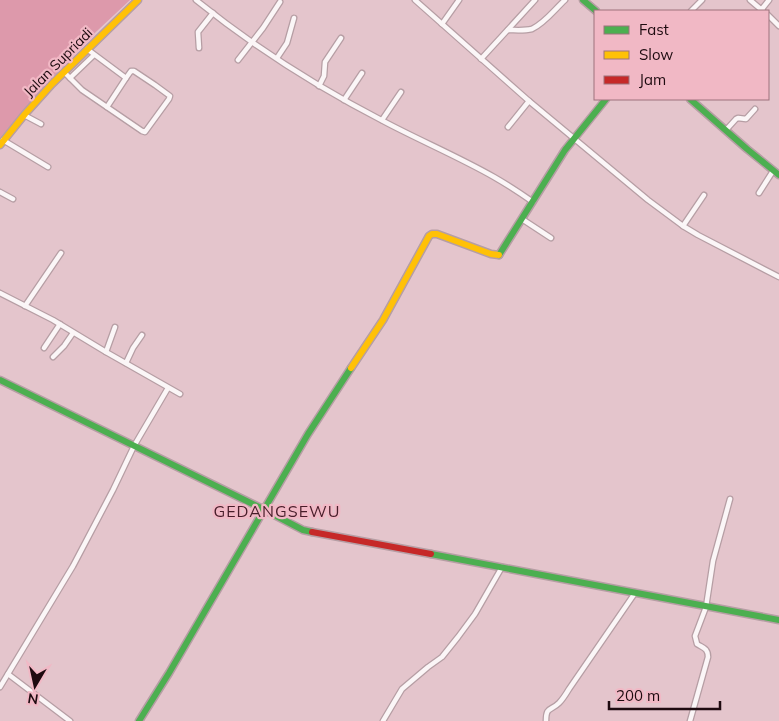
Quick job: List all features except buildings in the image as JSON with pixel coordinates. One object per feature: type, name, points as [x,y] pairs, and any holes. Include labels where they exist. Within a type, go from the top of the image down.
[{"type":"street","name":"Jalan Supriadi","points":[[2,143],[24,115],[64,72],[138,0]]},
{"type":"street","points":[[196,0],[276,58],[320,86],[494,177],[533,202]]},
{"type":"street","points":[[414,0],[528,102],[648,200],[683,226],[710,242],[779,277]]},
{"type":"street","points":[[442,24],[459,0]]},
{"type":"street","points":[[481,60],[535,0]]},
{"type":"street","points":[[508,30],[532,28],[544,21],[565,0]]},
{"type":"street","points":[[583,0],[595,10]]},
{"type":"street","points":[[692,10],[702,0]]},
{"type":"street","points":[[750,0],[761,10]]},
{"type":"street","points":[[238,60],[253,42],[280,2]]},
{"type":"street","points":[[199,48],[198,32],[213,13]]},
{"type":"street","points":[[769,17],[779,26]]},
{"type":"street","points":[[276,58],[286,43],[294,18]]},
{"type":"street","points":[[320,86],[324,76],[325,62],[341,38]]},
{"type":"street","points":[[87,49],[126,78]]},
{"type":"street","points":[[70,78],[94,55]]},
{"type":"street","points":[[64,72],[82,90],[142,131],[145,132],[170,96],[134,71],[131,71],[107,107]]},
{"type":"street","points":[[344,100],[362,73]]},
{"type":"street","points":[[382,120],[401,92]]},
{"type":"street","points":[[139,721],[308,434],[383,320],[429,236],[437,234],[491,254],[499,254],[565,150],[605,100]]},
{"type":"street","points":[[691,100],[776,173],[759,193]]},
{"type":"street","points":[[508,127],[528,102]]},
{"type":"street","points":[[726,130],[736,119],[746,119],[755,108]]},
{"type":"street","points":[[24,115],[41,124]]},
{"type":"street","points":[[2,143],[48,167]]},
{"type":"street","points":[[0,192],[12,199]]},
{"type":"street","points":[[683,226],[704,195]]},
{"type":"street","points":[[522,219],[551,238]]},
{"type":"street","points":[[25,306],[61,252]]},
{"type":"street","points":[[0,293],[60,324],[180,394]]},
{"type":"street","points":[[44,348],[60,324]]},
{"type":"street","points":[[106,352],[115,327]]},
{"type":"street","points":[[53,357],[64,346],[73,332]]},
{"type":"street","points":[[126,363],[142,335]]},
{"type":"street","points":[[0,380],[303,530],[779,620]]},
{"type":"street","points":[[0,687],[73,566],[134,446],[168,388]]},
{"type":"street","points":[[690,721],[708,657],[707,650],[697,644],[695,636],[706,607],[713,561],[730,499]]},
{"type":"street","points":[[383,721],[402,689],[442,656],[463,630],[475,614],[502,567]]},
{"type":"street","points":[[546,721],[548,709],[558,703],[569,689],[635,592]]},
{"type":"street","points":[[8,674],[70,721]]},
{"type":"shaded area","points":[[0,0],[130,0],[82,45],[0,138]]},
{"type":"traffic: fast","points":[[583,0],[595,10]]},
{"type":"traffic: fast","points":[[499,255],[565,150],[605,100]]},
{"type":"traffic: fast","points":[[691,100],[779,175]]},
{"type":"traffic: fast","points":[[139,721],[308,434],[351,368]]},
{"type":"traffic: fast","points":[[0,380],[303,530],[312,532]]},
{"type":"traffic: fast","points":[[431,554],[779,620]]},
{"type":"traffic: slow","points":[[0,145],[52,84],[138,0]]},
{"type":"traffic: slow","points":[[351,368],[383,320],[429,236],[437,234],[491,254],[499,255]]},
{"type":"traffic: jam","points":[[312,532],[431,554]]},
{"type":"district","name":"GEDANGSEWU","points":[[277,511]]}]
